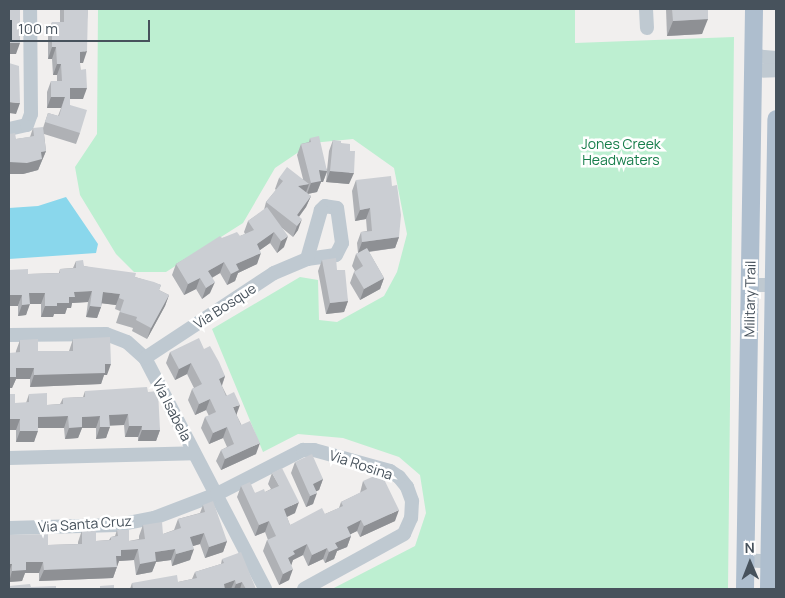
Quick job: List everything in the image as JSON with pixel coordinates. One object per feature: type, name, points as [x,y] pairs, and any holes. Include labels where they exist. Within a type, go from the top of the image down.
[{"type":"main road","name":"Military Trail","points":[[745,589],[754,9]]},
{"type":"main road","name":"Military Trail","points":[[769,589],[773,556],[776,119]]},
{"type":"street","points":[[9,129],[27,125],[31,114],[30,9]]},
{"type":"street","points":[[646,9],[647,28]]},
{"type":"street","points":[[753,63],[776,58]]},
{"type":"street","points":[[753,63],[776,70]]},
{"type":"street","name":"Via Bosque","points":[[146,358],[274,273],[307,259]]},
{"type":"street","points":[[750,285],[775,285]]},
{"type":"street","name":"Via Isabela","points":[[9,335],[106,334],[127,342],[146,358],[265,589]]},
{"type":"street","name":"Via Rosina","points":[[217,494],[303,450],[314,450],[390,471],[398,477],[407,487],[412,501],[411,518],[404,534],[304,589]]},
{"type":"street","points":[[9,458],[194,453]]},
{"type":"street","name":"Via Santa Cruz","points":[[9,528],[117,525],[181,510],[217,494]]},
{"type":"street","points":[[745,555],[773,556]]},
{"type":"green space","name":"Jones Creek Headwaters","points":[[98,9],[575,9],[575,43],[734,37],[728,589],[332,589],[415,546],[426,513],[420,475],[399,457],[343,438],[298,434],[263,452],[212,329],[300,277],[318,280],[319,320],[337,322],[384,296],[397,272],[407,234],[394,168],[353,139],[312,143],[275,168],[243,223],[166,272],[134,272],[116,254],[80,195],[75,167],[97,134]]},
{"type":"water","points":[[66,197],[98,244],[96,253],[9,259],[9,208],[38,206]]},
{"type":"building","points":[[10,9],[20,9],[20,43],[9,43]]},
{"type":"building","points":[[64,9],[88,9],[87,51],[80,52],[80,70],[86,69],[87,88],[70,88],[70,105],[87,110],[80,133],[45,122],[48,113],[59,116],[65,97],[51,97],[51,81],[62,81],[61,64],[57,64],[56,47],[52,47],[52,22],[64,22]]},
{"type":"building","points":[[672,9],[708,9],[708,19],[673,21]]},
{"type":"building","points":[[9,63],[19,66],[20,103],[9,102]]},
{"type":"building","points":[[43,127],[46,151],[41,152],[42,159],[27,163],[9,162],[9,134],[15,133],[16,139],[34,136],[33,128]]},
{"type":"building","points":[[319,136],[327,171],[319,170],[321,181],[311,183],[301,144],[311,142],[310,138]]},
{"type":"building","points":[[333,140],[350,144],[350,151],[355,151],[354,173],[330,171]]},
{"type":"building","points":[[287,167],[309,184],[298,186],[311,196],[297,215],[302,219],[297,226],[266,202],[283,181],[279,178]]},
{"type":"building","points":[[391,176],[392,186],[397,185],[401,215],[399,237],[362,242],[361,232],[372,231],[370,208],[360,210],[356,180]]},
{"type":"building","points":[[267,207],[288,236],[281,241],[274,232],[257,244],[261,253],[236,264],[239,270],[231,274],[224,262],[208,271],[215,282],[206,288],[200,278],[188,284],[176,264],[220,236],[222,238],[237,232],[240,236],[254,230],[248,221]]},
{"type":"building","points":[[367,248],[384,278],[364,289],[354,272],[363,266],[356,254]]},
{"type":"building","points":[[336,258],[337,270],[345,270],[348,301],[330,303],[322,260]]},
{"type":"building","points":[[83,260],[84,266],[136,273],[135,277],[161,285],[159,290],[169,295],[151,328],[136,320],[137,317],[120,312],[124,300],[119,298],[120,294],[103,292],[101,307],[90,306],[92,291],[74,292],[75,297],[69,297],[69,303],[57,303],[57,306],[45,306],[45,293],[29,293],[30,304],[22,305],[22,295],[9,295],[9,270],[28,269],[28,274],[60,273],[60,269],[76,268],[76,261]]},
{"type":"building","points":[[110,337],[111,364],[105,364],[105,373],[34,375],[34,368],[16,368],[16,377],[9,377],[9,353],[20,352],[20,340],[38,339],[38,351],[73,351],[73,339]]},
{"type":"building","points":[[199,338],[204,349],[210,346],[219,362],[225,376],[219,379],[226,396],[234,392],[240,405],[233,407],[241,425],[250,421],[260,443],[225,459],[221,450],[234,444],[227,427],[213,433],[205,417],[216,412],[210,399],[199,404],[192,389],[202,384],[191,363],[179,369],[170,352]]},
{"type":"building","points":[[147,387],[148,392],[158,391],[160,430],[142,430],[142,426],[129,426],[128,414],[109,415],[110,427],[100,427],[100,416],[82,417],[82,427],[69,428],[68,416],[38,417],[38,431],[20,431],[20,419],[9,419],[9,394],[15,394],[15,403],[29,402],[29,394],[47,393],[47,405],[63,404],[63,398],[85,397],[85,391]]},
{"type":"building","points":[[312,454],[323,479],[313,484],[317,493],[310,496],[295,462]]},
{"type":"building","points":[[282,468],[299,502],[284,509],[290,525],[322,508],[325,514],[343,506],[341,502],[367,489],[363,481],[381,473],[399,510],[364,526],[361,520],[347,527],[351,536],[335,543],[338,548],[329,552],[327,548],[312,555],[307,544],[293,551],[295,554],[288,558],[293,569],[283,574],[267,540],[276,536],[269,521],[259,525],[241,486],[250,482],[255,493],[264,489],[265,492],[279,486],[272,473]]},
{"type":"building","points":[[213,501],[227,541],[209,547],[204,533],[190,537],[194,549],[176,554],[175,549],[155,552],[156,561],[140,564],[138,549],[121,550],[121,556],[116,556],[117,567],[44,570],[43,562],[26,562],[26,570],[12,571],[12,564],[9,564],[9,535],[48,534],[48,545],[82,544],[82,530],[96,530],[96,541],[111,540],[111,537],[118,536],[117,530],[129,530],[129,541],[145,539],[143,525],[162,522],[163,534],[181,528],[178,519],[205,512],[203,505]]},
{"type":"building","points":[[241,552],[256,589],[246,589],[242,582],[236,584],[235,580],[224,584],[225,589],[133,589],[132,583],[177,575],[178,582],[197,578],[195,572],[224,563],[222,559]]},
{"type":"building","points":[[30,584],[31,587],[56,586],[56,589],[9,589],[9,586]]},
{"type":"building","points":[[114,585],[114,589],[100,589],[100,586]]}]
